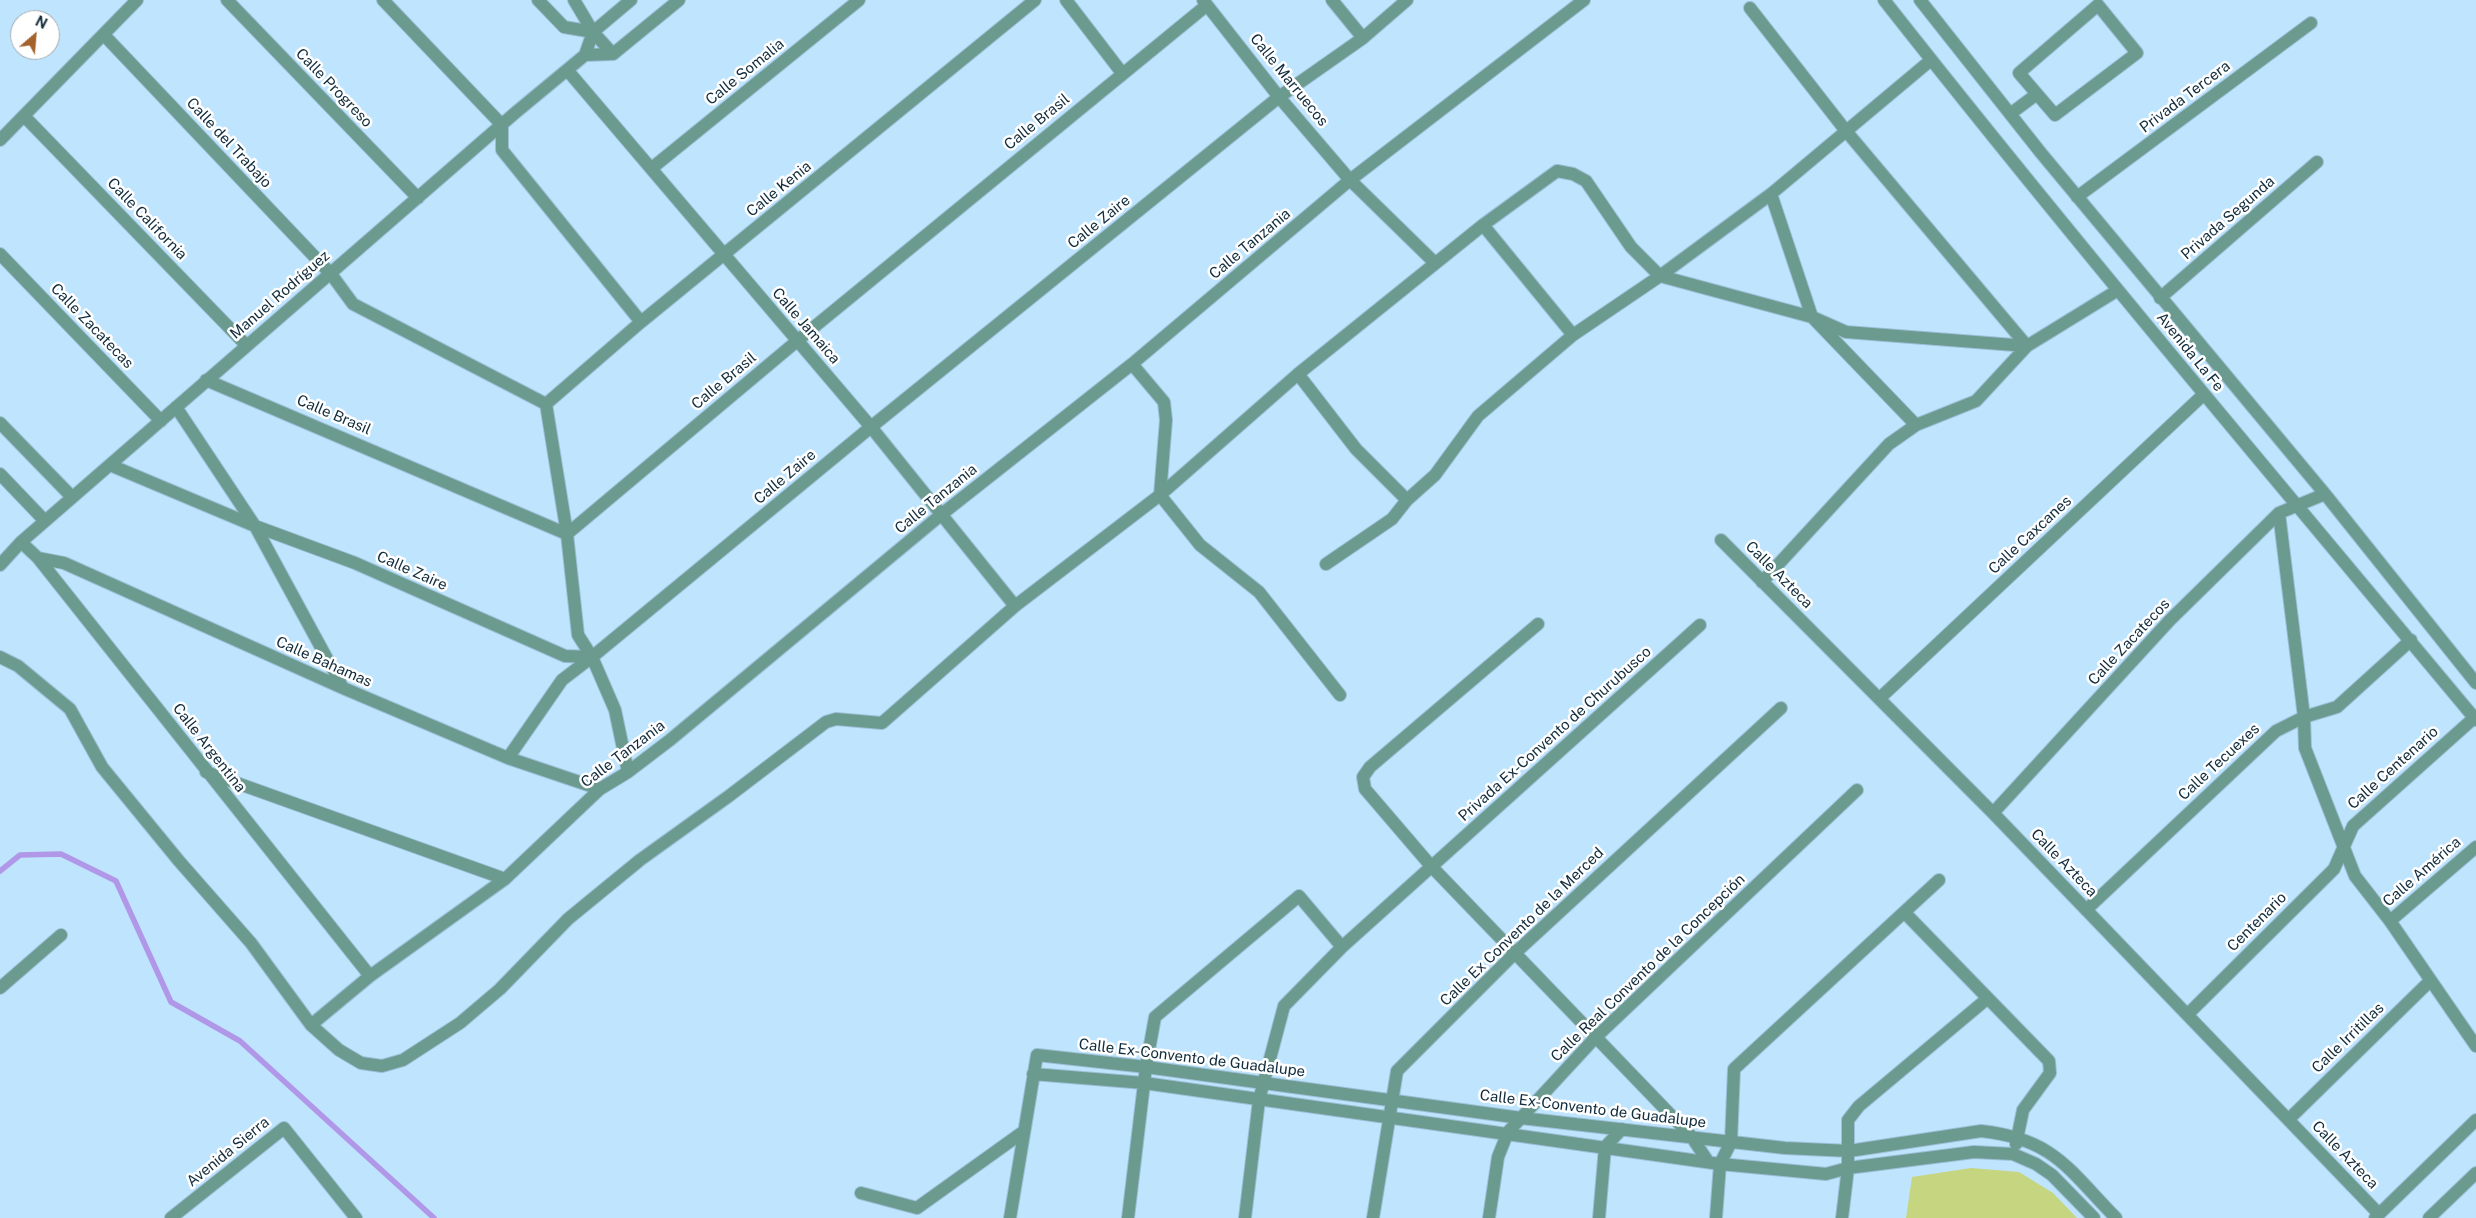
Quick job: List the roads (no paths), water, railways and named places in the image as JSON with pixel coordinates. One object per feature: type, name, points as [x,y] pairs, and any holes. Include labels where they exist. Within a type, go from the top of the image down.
[{"type":"street","points":[[0,140],[138,0]]},
{"type":"street","name":"Calle Progreso","points":[[227,0],[418,198]]},
{"type":"street","points":[[383,0],[502,125],[502,150],[641,322]]},
{"type":"street","points":[[538,0],[564,27],[593,32],[631,0]]},
{"type":"street","points":[[574,0],[593,32],[613,54]]},
{"type":"street","points":[[585,55],[613,54],[679,0]]},
{"type":"street","name":"Calle Somalia","points":[[652,168],[859,0]]},
{"type":"street","name":"Calle Kenia","points":[[546,404],[641,322],[1035,0]]},
{"type":"street","points":[[1066,0],[1122,73]]},
{"type":"street","points":[[1332,0],[1363,38]]},
{"type":"street","name":"Calle Zaire","points":[[110,465],[255,526],[355,563],[565,656],[592,658],[870,427],[1279,97],[1363,38],[1407,0]]},
{"type":"street","name":"Calle Tanzania","points":[[311,1026],[370,976],[505,879],[600,789],[628,772],[677,734],[942,514],[1132,364],[1350,180],[1584,0]]},
{"type":"street","name":"Avenida La Fe","points":[[1884,0],[2203,395],[2297,504],[2475,719]]},
{"type":"street","name":"Avenida La Fe","points":[[1920,0],[2160,298],[2326,494],[2476,683]]},
{"type":"street","name":"Calle Brasil","points":[[206,380],[567,534],[797,340],[1205,3]]},
{"type":"street","name":"Calle Marruecos","points":[[1205,3],[1279,97],[1350,180],[1435,263]]},
{"type":"street","points":[[2098,5],[2137,53],[2055,115],[2037,94],[2018,72],[2098,5]]},
{"type":"street","points":[[1750,8],[1846,131],[2028,346]]},
{"type":"street","name":"Privada Tercera","points":[[2077,197],[2311,23]]},
{"type":"street","name":"Manuel Rodríguez","points":[[0,565],[21,542],[246,345],[331,274],[502,125],[568,71],[585,55],[593,32]]},
{"type":"street","name":"Calle del Trabajo","points":[[104,35],[331,274],[353,304],[546,404]]},
{"type":"street","points":[[1326,564],[1392,519],[1408,500],[1434,475],[1478,416],[1573,335],[1660,276],[1771,194],[1931,60]]},
{"type":"street","name":"Calle Jamaica","points":[[568,71],[870,427],[1015,606]]},
{"type":"street","points":[[2010,114],[2037,94]]},
{"type":"street","name":"Calle California","points":[[24,116],[246,345]]},
{"type":"street","name":"Privada Segunda","points":[[2160,298],[2318,162]]},
{"type":"street","points":[[0,657],[18,666],[70,709],[102,767],[178,861],[251,943],[311,1026],[339,1050],[360,1063],[382,1066],[404,1060],[473,1012],[500,989],[568,919],[640,860],[729,796],[826,722],[836,719],[882,723],[1015,606],[1160,495],[1298,374],[1483,225],[1557,171],[1573,174],[1586,180],[1631,247],[1660,276],[1812,317],[1846,332],[2028,346]]},
{"type":"street","points":[[1771,194],[1812,317],[1916,425]]},
{"type":"street","points":[[1483,225],[1553,308],[1573,335]]},
{"type":"street","name":"Calle Zacatecas","points":[[0,254],[161,421]]},
{"type":"street","points":[[1762,582],[1889,444],[1916,425],[1976,401],[2028,346],[2118,290]]},
{"type":"street","points":[[1132,364],[1164,402],[1166,420],[1160,495],[1200,545],[1259,592],[1340,695]]},
{"type":"street","points":[[1298,374],[1356,449],[1408,500]]},
{"type":"street","name":"Calle Caxcanes","points":[[1880,698],[2203,395]]},
{"type":"street","points":[[546,404],[567,534],[578,635],[592,658],[615,710],[628,772]]},
{"type":"street","points":[[176,407],[255,526],[343,688]]},
{"type":"street","points":[[0,423],[72,497]]},
{"type":"street","points":[[0,474],[45,521]]},
{"type":"street","name":"Calle Zacatecos","points":[[1993,812],[2170,620],[2279,513],[2297,504],[2326,494]]},
{"type":"street","points":[[2279,513],[2304,717],[2305,748],[2355,876],[2390,922],[2476,1046]]},
{"type":"street","name":"Calle Azteca","points":[[1721,540],[1993,812],[2289,1119],[2377,1216]]},
{"type":"street","name":"Calle Argentina","points":[[21,542],[38,558],[206,772],[370,976]]},
{"type":"street","name":"Calle Bahamas","points":[[38,558],[64,563],[343,688],[508,758],[600,789]]},
{"type":"street","points":[[1538,624],[1370,767],[1363,777],[1365,789],[1431,866],[1691,1136],[1707,1160]]},
{"type":"street","name":"Privada Ex-Convento de Churubusco","points":[[1245,1218],[1259,1100],[1284,1006],[1342,948],[1431,866],[1485,820],[1700,625]]},
{"type":"street","name":"Calle Tecuexes","points":[[2086,910],[2276,731],[2304,717],[2337,707],[2411,640]]},
{"type":"street","points":[[508,758],[562,680],[592,658]]},
{"type":"street","name":"Calle Ex Convento de la Merced","points":[[1373,1218],[1397,1071],[1514,954],[1781,708]]},
{"type":"street","name":"Calle Centenario","points":[[2344,849],[2353,826],[2475,719]]},
{"type":"street","points":[[206,772],[505,879]]},
{"type":"street","name":"Calle Real Convento de la Concepción","points":[[1489,1218],[1498,1157],[1507,1134],[1595,1038],[1857,790]]},
{"type":"street","name":"Calle América","points":[[2390,922],[2476,847]]},
{"type":"street","name":"Centenario","points":[[2188,1014],[2334,869],[2344,849]]},
{"type":"street","points":[[1716,1218],[1720,1164],[1731,1142],[1734,1069],[1939,880]]},
{"type":"street","points":[[1128,1218],[1146,1067],[1154,1017],[1299,896],[1342,948]]},
{"type":"street","points":[[1905,913],[2049,1061],[2050,1073],[2023,1110],[2019,1137],[2013,1154]]},
{"type":"street","points":[[0,988],[61,935]]},
{"type":"street","name":"Calle Irritillas","points":[[2289,1119],[2430,980]]},
{"type":"street","points":[[1842,1218],[1848,1168],[1848,1120],[1859,1106],[1988,998]]},
{"type":"street","name":"Calle Ex-Convento de Guadalupe","points":[[2094,1218],[2052,1175],[2036,1164],[2013,1154],[1974,1152],[1848,1168],[1826,1174],[1720,1164],[1707,1160],[1144,1083],[1033,1074],[1037,1055],[1146,1067],[1521,1118],[1731,1142],[1848,1151],[1980,1131],[2019,1137],[2044,1148],[2066,1164],[2116,1218]]},
{"type":"street","points":[[1010,1218],[1033,1074]]},
{"type":"street","points":[[2377,1216],[2476,1120]]},
{"type":"street","name":"Avenida Sierra","points":[[172,1218],[284,1128],[356,1218]]},
{"type":"street","points":[[1599,1218],[1606,1147],[1622,1129]]},
{"type":"street","points":[[861,1193],[917,1208],[1023,1132]]},
{"type":"street","points":[[2429,1218],[2476,1173]]},
{"type":"waterway","points":[[0,871],[20,855],[61,854],[116,881],[171,1002],[240,1041],[434,1218]]}]
